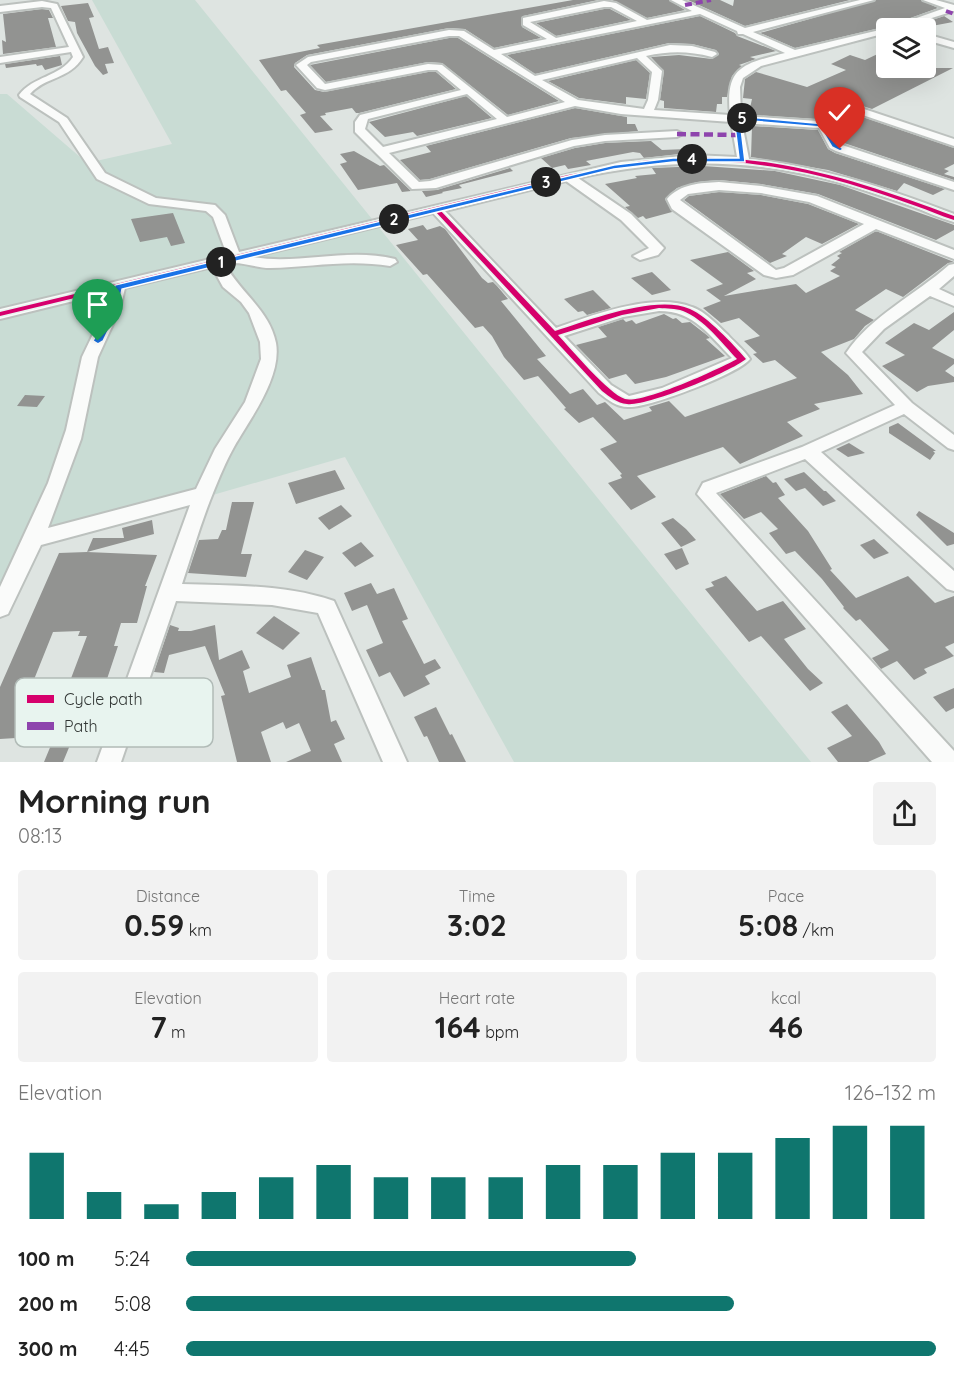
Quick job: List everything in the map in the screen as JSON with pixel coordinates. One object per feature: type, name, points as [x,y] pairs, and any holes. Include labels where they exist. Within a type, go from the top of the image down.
[{"type":"street","points":[[675,0],[741,32],[793,53]]},
{"type":"street","points":[[741,32],[870,0]]},
{"type":"street","points":[[927,0],[954,8]]},
{"type":"street","points":[[0,9],[48,4],[54,6],[78,57],[73,67],[25,91],[24,96],[63,120],[101,176],[153,201],[210,208],[219,215],[235,259]]},
{"type":"street","points":[[554,40],[526,23],[526,20],[604,4],[613,5],[645,22]]},
{"type":"street","points":[[924,18],[954,8]]},
{"type":"street","points":[[493,52],[698,12]]},
{"type":"street","points":[[743,160],[737,118],[736,80],[756,64],[876,32]]},
{"type":"street","points":[[506,121],[439,67],[424,64],[325,87],[301,68],[302,63],[308,60],[401,46],[449,33],[461,33],[575,103],[609,109],[823,125]]},
{"type":"street","points":[[936,40],[954,45]]},
{"type":"street","points":[[533,79],[680,48],[712,54]]},
{"type":"street","points":[[0,60],[74,49]]},
{"type":"street","points":[[639,55],[657,70],[658,79],[648,112]]},
{"type":"street","points":[[468,91],[364,117],[360,122],[359,130],[416,186],[432,185],[572,143],[605,138],[678,134]]},
{"type":"street","points":[[382,151],[575,103]]},
{"type":"street","points":[[954,143],[843,105],[833,105],[825,110],[823,125],[834,146],[954,186]]},
{"type":"street","points":[[0,314],[568,177],[649,162],[743,160],[794,167],[837,177],[954,218]]},
{"type":"street","points":[[568,177],[626,217],[657,248],[653,252],[640,256]]},
{"type":"street","points":[[874,224],[788,272],[776,274],[769,272],[677,206],[673,199],[682,192],[704,186],[775,192],[813,199],[954,255]]},
{"type":"street","points":[[436,209],[553,334],[605,389],[618,400],[641,402],[711,373],[724,370],[742,359],[693,313],[667,304],[604,318],[553,334]]},
{"type":"street","points":[[235,259],[268,264],[334,258],[368,258],[390,262]]},
{"type":"street","points":[[139,678],[203,494],[224,449],[253,402],[269,359],[268,342],[256,312],[246,299],[228,284],[217,262]]},
{"type":"street","points":[[954,268],[929,290],[872,329],[862,339],[854,353],[906,407],[954,444]]},
{"type":"street","points":[[0,608],[36,539],[72,440],[92,352],[114,310],[118,287]]},
{"type":"street","points":[[929,290],[954,302]]},
{"type":"street","points":[[906,407],[808,451],[710,488],[706,494],[948,762]]},
{"type":"street","points":[[808,451],[954,583]]},
{"type":"street","points":[[36,539],[203,494]]},
{"type":"street","points":[[170,592],[267,597],[306,601],[326,608],[395,762]]},
{"type":"street","points":[[109,762],[114,747]]},
{"type":"green space","points":[[92,0],[195,0],[811,762],[514,762],[345,457],[25,549],[0,596],[0,94],[7,94],[87,163],[172,144]]},
{"type":"building","points":[[573,0],[598,0],[523,16],[522,27],[541,38],[494,48],[465,29],[449,28],[307,55],[295,63],[294,67],[315,90],[324,92],[428,72],[436,72],[456,89],[359,113],[352,108],[320,116],[333,130],[315,133],[300,115],[306,113],[286,90],[281,91],[259,60],[320,48],[317,45]]},
{"type":"building","points":[[612,0],[669,0],[685,10],[647,18]]},
{"type":"building","points":[[688,0],[720,0],[733,6],[734,0],[850,0],[745,26]]},
{"type":"building","points":[[876,0],[921,0],[938,8],[910,18],[876,18],[876,29],[795,48],[760,33]]},
{"type":"building","points":[[88,3],[94,17],[89,18],[99,49],[108,47],[114,63],[105,64],[108,73],[103,75],[95,66],[77,33],[75,22],[68,21],[61,6]]},
{"type":"building","points":[[610,9],[631,20],[556,36],[536,23]]},
{"type":"building","points":[[49,10],[53,18],[48,18],[56,47],[3,54],[2,40],[6,42],[3,14]]},
{"type":"building","points":[[700,16],[737,36],[776,51],[750,57],[756,59],[739,65],[742,66],[732,76],[727,97],[722,97],[722,104],[717,104],[716,112],[664,108],[664,101],[660,100],[664,71],[651,57],[679,55],[712,59],[719,54],[716,50],[692,44],[669,43],[535,74],[507,55]]},
{"type":"building","points":[[944,16],[953,22],[936,25],[936,19]]},
{"type":"building","points":[[458,38],[559,101],[508,115],[442,63],[428,62],[326,82],[310,65]]},
{"type":"building","points":[[850,55],[865,60],[876,55],[876,78],[933,78],[872,109],[844,100],[828,101],[819,107],[816,119],[753,115],[753,108],[750,108],[752,99],[743,98],[745,79],[756,72],[807,87],[846,70],[831,64]]},
{"type":"building","points":[[60,56],[62,65],[45,70],[42,65],[37,66],[36,64],[6,68],[5,64]]},
{"type":"building","points":[[636,60],[650,73],[646,99],[626,97],[626,104],[579,98],[548,81]]},
{"type":"building","points":[[936,68],[953,68],[936,77]]},
{"type":"building","points":[[466,96],[492,118],[417,136],[413,132],[385,137],[369,122]]},
{"type":"building","points":[[575,108],[627,117],[627,124],[635,124],[638,131],[571,138],[430,179],[420,180],[400,160],[431,152],[426,146]]},
{"type":"building","points":[[842,110],[954,148],[954,164],[944,169],[949,171],[944,174],[954,177],[954,180],[841,142],[831,125],[832,113]]},
{"type":"building","points":[[752,126],[818,130],[828,149],[835,153],[945,189],[933,195],[904,183],[897,191],[828,170],[751,157]]},
{"type":"building","points":[[651,141],[662,150],[686,149],[688,153],[644,158],[640,153],[633,152],[586,161],[591,165],[568,169],[565,165],[552,168],[541,158],[575,148],[605,143]]},
{"type":"building","points":[[354,151],[380,166],[384,165],[411,191],[402,192],[397,183],[358,190],[340,164],[347,162],[340,154]]},
{"type":"building","points":[[703,166],[775,171],[840,185],[954,225],[954,230],[936,240],[818,194],[761,184],[719,180],[697,182],[677,188],[665,199],[672,212],[646,219],[643,216],[638,218],[625,207],[630,206],[605,184],[637,178],[635,176],[656,174],[652,168]]},
{"type":"building","points":[[510,168],[513,171],[459,185],[462,188],[443,193],[426,197],[422,191],[437,190]]},
{"type":"building","points":[[719,192],[761,195],[808,204],[859,224],[822,244],[806,237],[782,254],[787,256],[770,263],[684,200],[689,196]]},
{"type":"building","points":[[173,213],[185,243],[171,246],[167,237],[140,242],[131,219]]},
{"type":"building","points":[[423,225],[427,230],[440,226],[445,229],[482,278],[497,286],[508,299],[501,301],[546,356],[537,359],[570,394],[583,389],[597,405],[605,402],[624,420],[652,411],[649,407],[669,401],[685,417],[797,378],[775,360],[763,363],[753,354],[757,353],[744,341],[760,336],[739,318],[721,323],[703,308],[721,301],[706,290],[723,284],[690,260],[728,252],[754,271],[747,273],[756,279],[724,296],[796,284],[806,293],[840,276],[830,271],[836,267],[831,265],[840,258],[837,256],[842,253],[839,252],[876,231],[954,262],[948,263],[903,297],[886,289],[855,310],[874,320],[865,326],[854,339],[821,352],[848,375],[863,394],[814,404],[820,409],[787,422],[803,436],[740,464],[723,447],[637,476],[656,497],[631,510],[608,483],[622,478],[620,475],[622,474],[600,449],[617,442],[593,417],[579,423],[564,409],[566,408],[538,376],[524,380],[504,357],[492,336],[483,326],[475,328],[427,274],[423,275],[396,245],[418,240],[408,229]]},
{"type":"building","points":[[652,272],[671,290],[652,295],[631,278]]},
{"type":"building","points":[[593,290],[611,308],[587,315],[583,311],[578,312],[564,299]]},
{"type":"building","points":[[954,312],[954,330],[932,348],[954,359],[954,364],[945,371],[954,377],[954,382],[928,386],[917,392],[882,366],[905,355],[885,343],[914,323],[929,330]]},
{"type":"building","points":[[664,314],[682,323],[690,322],[708,336],[710,338],[706,339],[725,356],[666,377],[635,384],[626,374],[609,379],[576,345],[607,337],[598,327],[623,319],[626,322],[632,320],[636,324]]},
{"type":"building","points":[[25,395],[45,396],[37,407],[17,406]]},
{"type":"building","points":[[898,423],[936,451],[933,451],[935,453],[930,460],[889,433],[889,427]]},
{"type":"building","points":[[849,443],[865,453],[848,457],[836,449]]},
{"type":"building","points":[[335,470],[345,489],[296,504],[288,483]]},
{"type":"building","points":[[804,472],[836,501],[823,506],[805,488],[796,491],[784,479]]},
{"type":"building","points":[[766,476],[773,483],[776,482],[785,495],[778,498],[808,531],[832,569],[830,570],[856,598],[908,576],[935,603],[954,596],[954,643],[945,647],[954,656],[924,669],[927,673],[914,680],[897,661],[881,669],[872,658],[889,650],[860,619],[856,621],[843,608],[822,579],[795,551],[786,554],[769,533],[778,529],[761,512],[744,519],[720,494]]},
{"type":"building","points":[[232,502],[254,502],[241,554],[252,554],[246,577],[188,573],[199,540],[218,539],[222,530],[226,530]]},
{"type":"building","points":[[341,505],[352,516],[329,530],[318,518]]},
{"type":"building","points":[[919,511],[954,533],[954,544],[947,546],[916,515]]},
{"type":"building","points":[[673,518],[696,540],[681,547],[661,523]]},
{"type":"building","points":[[152,520],[154,534],[87,552],[93,538],[124,538],[122,528]]},
{"type":"building","points":[[874,539],[889,553],[874,559],[860,545]]},
{"type":"building","points":[[361,542],[374,556],[355,567],[342,553]]},
{"type":"building","points":[[682,548],[689,564],[676,570],[664,554]]},
{"type":"building","points":[[305,550],[324,557],[307,580],[288,572]]},
{"type":"building","points":[[59,553],[157,555],[145,586],[147,586],[137,623],[121,623],[114,646],[118,646],[107,678],[71,678],[87,636],[78,636],[80,631],[53,632],[35,678],[15,678],[15,738],[0,739],[0,687]]},
{"type":"building","points":[[726,576],[757,611],[783,601],[806,629],[784,639],[808,669],[823,683],[810,691],[761,636],[749,642],[705,589],[714,586],[711,582]]},
{"type":"building","points":[[371,583],[377,594],[394,588],[408,619],[402,621],[424,664],[435,659],[441,668],[425,676],[430,684],[404,697],[390,672],[379,677],[366,650],[383,643],[367,605],[352,611],[344,593]]},
{"type":"building","points":[[274,616],[300,633],[283,650],[256,633]]},
{"type":"building","points":[[170,625],[179,628],[178,631],[191,631],[215,625],[219,660],[242,650],[250,668],[243,671],[249,693],[291,677],[287,665],[311,657],[322,690],[325,690],[331,722],[336,720],[345,739],[334,744],[342,762],[286,762],[311,751],[299,723],[286,729],[283,722],[261,732],[271,762],[237,762],[221,696],[225,695],[205,646],[169,655],[164,673],[154,672]]},
{"type":"building","points":[[954,688],[954,708],[946,712],[933,697]]},
{"type":"building","points":[[847,704],[879,742],[886,754],[868,762],[838,762],[827,748],[852,736],[831,712]]},
{"type":"building","points":[[436,707],[466,762],[439,762],[427,736],[424,737],[414,717]]},
{"type":"building","points":[[50,747],[69,747],[63,762],[44,762]]},
{"type":"marked path","points":[[685,5],[711,0]]},
{"type":"marked path","points":[[946,11],[954,14]]},
{"type":"marked path","points":[[677,134],[738,135]]},
{"type":"cycle path","points":[[0,314],[568,177],[653,161],[732,160],[806,171],[880,191],[954,218]]},
{"type":"cycle path","points":[[436,209],[605,389],[618,399],[629,402],[651,398],[703,378],[742,359],[702,320],[687,310],[675,307],[659,306],[621,313],[583,324],[566,330],[553,334]]},
{"type":"route","points":[[98,341],[114,310],[118,287],[614,167],[673,160],[743,160],[737,118],[823,125],[834,146],[840,149]]}]
